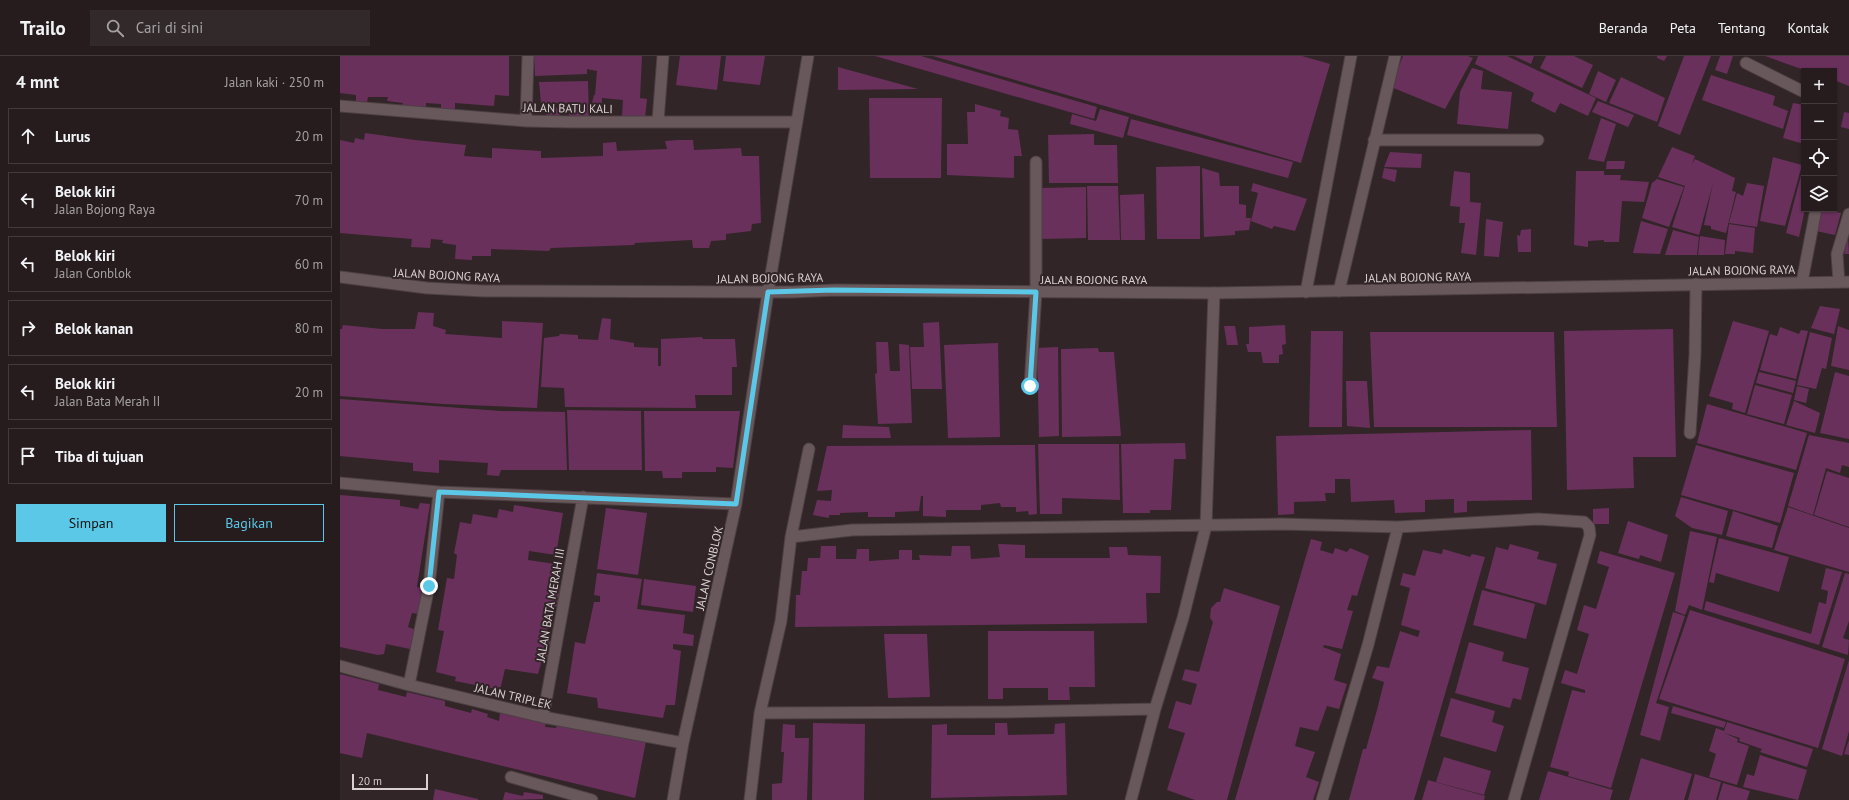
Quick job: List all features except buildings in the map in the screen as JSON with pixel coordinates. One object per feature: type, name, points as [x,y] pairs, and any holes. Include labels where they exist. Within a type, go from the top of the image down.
[{"type":"street","points":[[526,121],[528,56]]},
{"type":"street","points":[[658,121],[663,56]]},
{"type":"street","name":"JALAN CONBLOK","points":[[673,800],[683,743],[736,504],[768,292],[808,56]]},
{"type":"street","points":[[1306,292],[1351,56]]},
{"type":"street","points":[[1339,291],[1395,56]]},
{"type":"street","points":[[1746,62],[1801,90]]},
{"type":"street","name":"JALAN BATU KALI","points":[[340,106],[526,121],[797,122]]},
{"type":"street","points":[[1374,140],[1538,140]]},
{"type":"street","points":[[1030,386],[1036,292],[1036,162]]},
{"type":"street","points":[[1802,282],[1815,212]]},
{"type":"street","points":[[1844,282],[1837,254],[1849,214]]},
{"type":"street","name":"JALAN BOJONG RAYA","points":[[340,277],[427,288],[484,291],[768,292],[834,290],[1214,293],[1844,282]]},
{"type":"street","points":[[1690,433],[1695,355],[1696,284]]},
{"type":"street","points":[[1131,800],[1155,710],[1183,618],[1206,526],[1214,293]]},
{"type":"street","points":[[750,800],[760,713],[781,621],[791,537],[809,449]]},
{"type":"street","points":[[340,483],[439,492],[736,504]]},
{"type":"street","points":[[409,685],[429,586],[439,492]]},
{"type":"street","name":"JALAN BATA MERAH III","points":[[543,717],[584,497]]},
{"type":"street","points":[[791,537],[852,530],[1281,524],[1398,526],[1538,519],[1584,522],[1589,527],[1590,535],[1514,800]]},
{"type":"street","points":[[1322,800],[1368,645],[1398,526]]},
{"type":"street","name":"JALAN TRIPLEK","points":[[340,666],[409,685],[543,717],[683,743]]},
{"type":"street","points":[[760,713],[1155,710]]},
{"type":"street","points":[[512,777],[592,800]]},
{"type":"route","points":[[429,586],[439,492],[736,504],[768,292],[834,290],[1036,292],[1030,386]]}]
